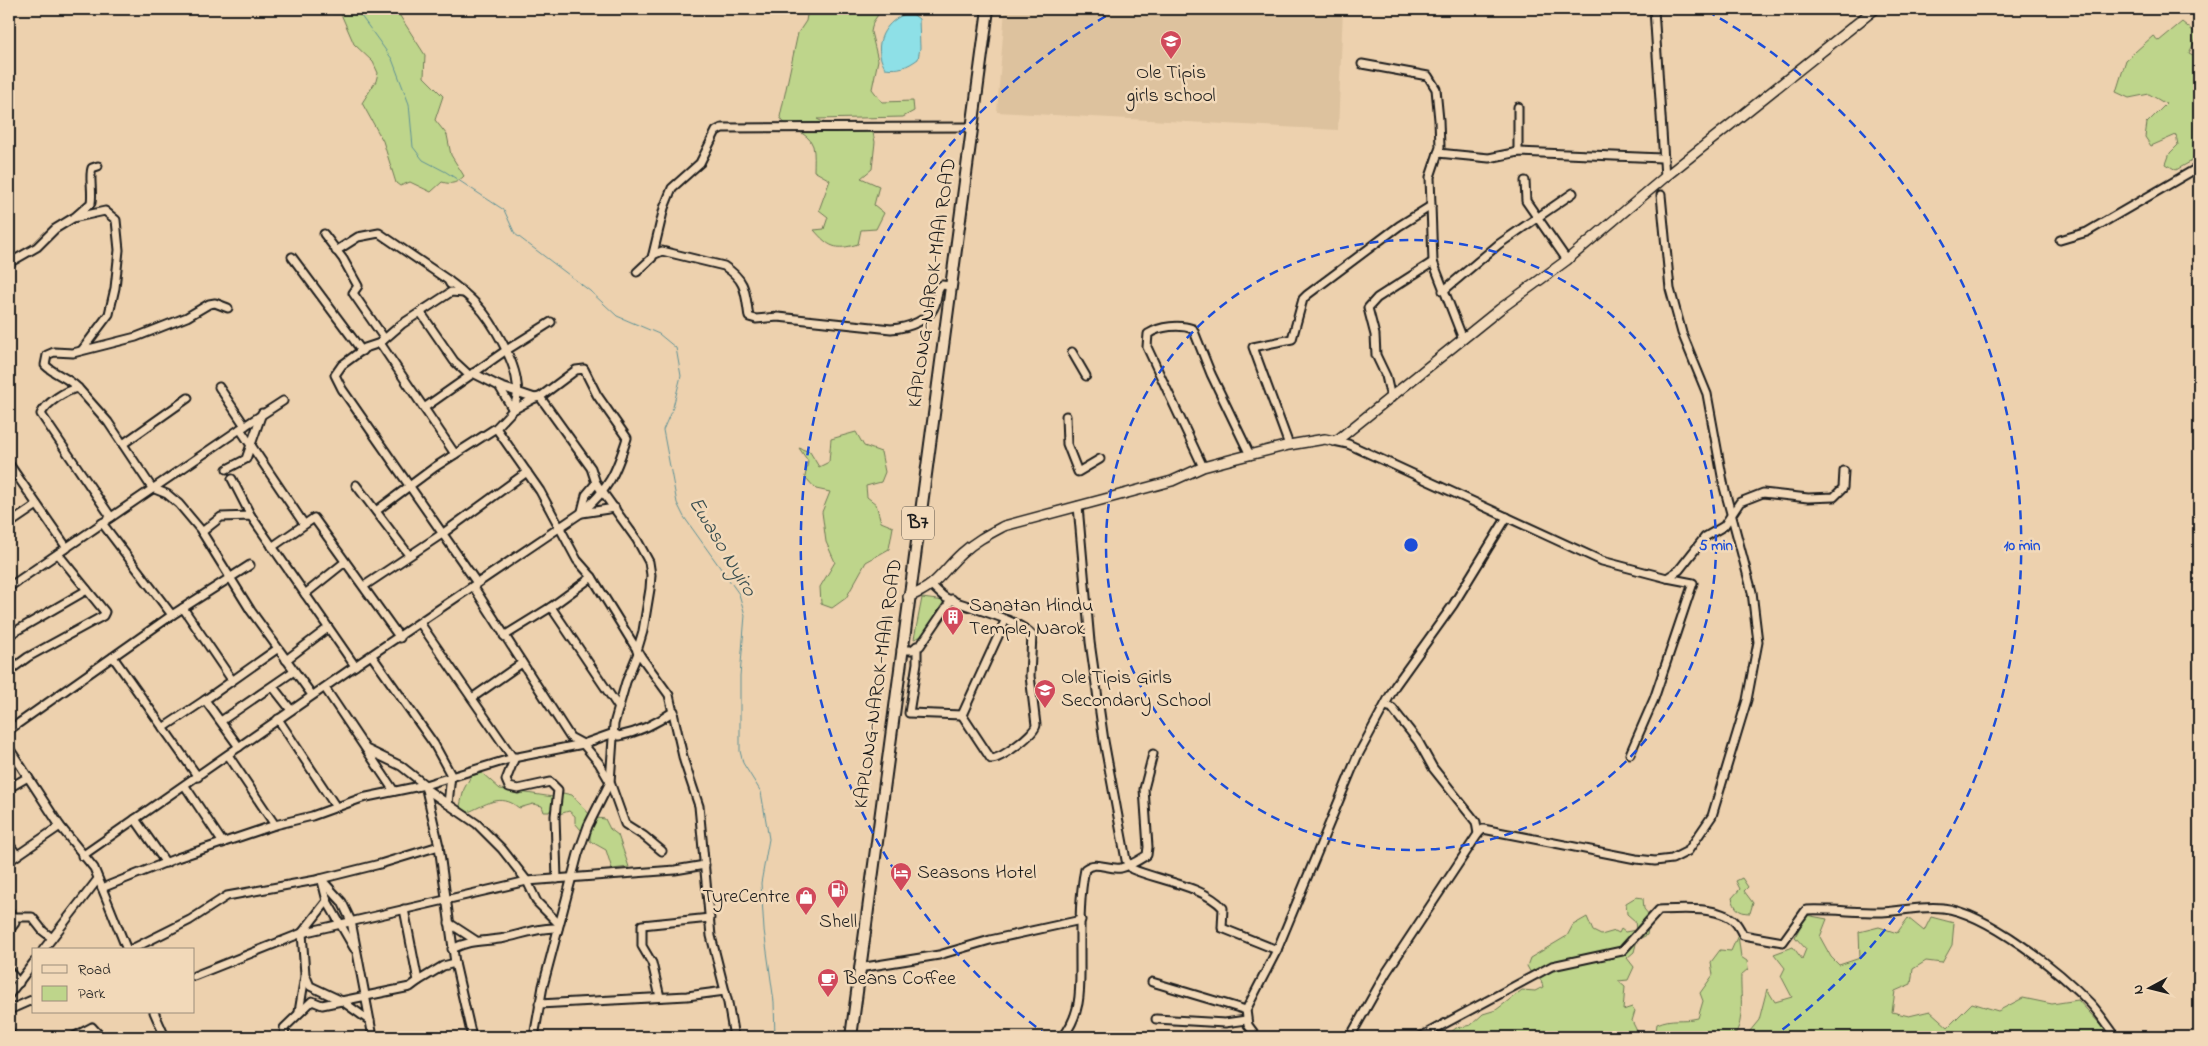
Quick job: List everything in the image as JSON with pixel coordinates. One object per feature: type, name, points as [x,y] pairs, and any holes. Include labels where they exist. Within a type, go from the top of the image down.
[{"type":"highway","name":"KAPLONG-NAROK-MAAI ROAD","points":[[851,1037],[908,597],[988,9]]},
{"type":"main road","points":[[908,597],[931,585],[949,570],[963,552],[989,533],[1027,518],[1172,480],[1204,467],[1289,445],[1325,439],[1334,441],[1567,260],[1664,177],[1875,9]]},
{"type":"street","points":[[1654,9],[1664,177]]},
{"type":"street","points":[[1362,64],[1428,76],[1436,89],[1439,120],[1438,153],[1430,177],[1433,262],[1463,339]]},
{"type":"street","points":[[1518,107],[1518,152]]},
{"type":"street","points":[[637,272],[650,262],[653,255],[664,208],[672,188],[700,163],[716,131],[722,128],[972,127]]},
{"type":"street","points":[[1438,153],[1489,158],[1518,152],[1662,158]]},
{"type":"street","points":[[9,263],[37,247],[55,229],[73,218],[91,203],[93,190],[90,172],[92,168],[98,166]]},
{"type":"street","points":[[2060,240],[2087,232],[2199,167]]},
{"type":"street","points":[[1524,180],[1526,200],[1567,260]]},
{"type":"street","points":[[1443,291],[1499,244],[1539,219],[1573,193]]},
{"type":"street","points":[[1350,1037],[1386,973],[1483,829],[1611,855],[1655,861],[1672,859],[1688,851],[1712,816],[1747,700],[1757,652],[1758,633],[1752,592],[1724,487],[1707,394],[1682,333],[1670,290],[1661,195]]},
{"type":"street","points":[[1289,445],[1253,347],[1292,339],[1303,299],[1307,295],[1399,226],[1431,206]]},
{"type":"street","points":[[73,218],[105,211],[112,215],[116,220],[119,250],[115,288],[109,314],[82,350]]},
{"type":"street","points":[[336,251],[358,237],[379,233],[464,293],[478,306],[489,321],[505,351],[518,383],[513,410]]},
{"type":"street","points":[[324,234],[358,286],[353,293],[424,408],[455,454]]},
{"type":"street","points":[[653,255],[662,251],[724,266],[745,287],[749,317],[756,318],[778,317],[891,329],[908,328],[930,312],[935,304],[938,288],[942,285],[950,286]]},
{"type":"street","points":[[292,257],[362,351]]},
{"type":"street","points":[[1390,398],[1386,376],[1376,355],[1375,335],[1368,308],[1377,298],[1433,262]]},
{"type":"street","points":[[448,280],[452,292]]},
{"type":"street","points":[[464,293],[452,292],[342,365],[335,374],[342,389],[411,486],[475,584],[504,636],[570,737],[583,744],[599,763],[610,782],[625,824],[644,836],[662,852]]},
{"type":"street","points":[[228,308],[209,304],[187,317],[136,338],[73,353],[54,352],[47,355],[45,365],[51,371],[68,378],[78,388],[108,422],[152,488],[167,494],[179,504],[202,532],[277,649],[312,695]]},
{"type":"street","points":[[421,313],[454,362],[471,374],[498,386],[537,398],[591,468],[596,482],[645,554],[651,575],[645,623],[638,652],[626,682],[614,724],[610,782],[588,826],[571,878],[539,1004],[534,1037]]},
{"type":"street","points":[[424,408],[505,351],[552,322]]},
{"type":"street","points":[[1204,467],[1147,347],[1148,334],[1153,331],[1178,326],[1193,329],[1211,374],[1250,455]]},
{"type":"street","points":[[1072,352],[1086,376]]},
{"type":"street","points":[[82,856],[198,777],[238,746],[312,695],[400,638],[475,584],[581,513],[604,493],[617,470],[627,438],[598,395],[584,369],[576,370],[537,398],[513,410],[496,428],[455,454],[376,511]]},
{"type":"street","points":[[498,386],[513,410]]},
{"type":"street","points":[[219,387],[243,428],[251,446],[304,524]]},
{"type":"street","points":[[78,388],[70,389],[43,409],[41,414],[110,517]]},
{"type":"street","points":[[123,444],[188,398]]},
{"type":"street","points":[[9,587],[152,488],[243,428],[262,413],[283,401]]},
{"type":"street","points":[[227,469],[246,459],[262,413]]},
{"type":"street","points":[[1066,416],[1067,444],[1078,472],[1100,459]]},
{"type":"street","points":[[496,428],[548,504],[558,528],[577,560],[592,577],[638,652],[669,694],[684,761],[699,806],[714,956],[725,991],[734,1037]]},
{"type":"street","points":[[1334,441],[1348,444],[1602,560],[1667,578],[1693,583],[1654,699],[1630,754]]},
{"type":"street","points":[[9,464],[67,548]]},
{"type":"street","points":[[1667,578],[1679,570],[1705,537],[1724,526],[1740,502],[1763,493],[1808,498],[1834,497],[1843,488],[1844,471]]},
{"type":"street","points":[[364,586],[442,534],[527,472]]},
{"type":"street","points":[[232,479],[251,516],[355,666]]},
{"type":"street","points":[[581,513],[586,495],[596,482]]},
{"type":"street","points":[[356,485],[409,555]]},
{"type":"street","points":[[9,524],[37,505]]},
{"type":"street","points":[[1078,506],[1090,642],[1104,741],[1126,860],[1136,871],[1175,882],[1216,902],[1223,908],[1222,928],[1277,950]]},
{"type":"street","points":[[581,513],[615,508]]},
{"type":"street","points":[[202,532],[221,517],[251,516]]},
{"type":"street","points":[[272,547],[314,518],[400,638]]},
{"type":"street","points":[[1257,1037],[1246,1020],[1246,1010],[1277,950],[1335,806],[1362,746],[1395,686],[1453,605],[1507,518]]},
{"type":"street","points":[[102,522],[172,615]]},
{"type":"street","points":[[9,671],[28,657],[103,616],[105,612],[58,554]]},
{"type":"street","points":[[305,594],[345,562]]},
{"type":"street","points":[[9,730],[172,615],[250,564]]},
{"type":"street","points":[[504,636],[592,577]]},
{"type":"street","points":[[931,585],[946,598],[1028,629],[1032,635],[1030,676],[1036,724],[1034,731],[1000,758],[991,759],[962,714]]},
{"type":"street","points":[[9,635],[87,590]]},
{"type":"street","points":[[901,650],[912,650],[920,646],[952,599]]},
{"type":"street","points":[[551,606],[619,708]]},
{"type":"street","points":[[184,608],[232,680]]},
{"type":"street","points":[[962,714],[1005,621]]},
{"type":"street","points":[[420,623],[514,757]]},
{"type":"street","points":[[286,660],[328,628]]},
{"type":"street","points":[[917,646],[917,663],[909,713],[962,714]]},
{"type":"street","points":[[163,728],[277,649]]},
{"type":"street","points":[[372,656],[434,744],[451,775],[448,804]]},
{"type":"street","points":[[113,657],[198,777]]},
{"type":"street","points":[[472,698],[522,663]]},
{"type":"street","points":[[221,722],[294,671]]},
{"type":"street","points":[[273,687],[291,710]]},
{"type":"street","points":[[325,688],[394,791]]},
{"type":"street","points":[[205,700],[238,746]]},
{"type":"street","points":[[1385,706],[1392,708],[1418,741],[1433,768],[1476,822],[1478,834]]},
{"type":"street","points":[[102,888],[166,862],[275,825],[312,816],[362,798],[425,787],[451,775],[514,757],[583,744],[614,733],[619,736],[636,732],[674,711]]},
{"type":"street","points":[[278,719],[336,807]]},
{"type":"street","points":[[9,748],[60,826],[82,856],[94,868],[128,948]]},
{"type":"street","points":[[368,750],[401,766],[425,787],[477,824],[502,849],[527,881],[536,902],[559,926]]},
{"type":"street","points":[[228,754],[275,825]]},
{"type":"street","points":[[1063,1037],[1076,1012],[1081,994],[1081,920],[1085,869],[1098,864],[1119,868],[1130,865],[1148,851],[1144,789],[1153,754]]},
{"type":"street","points":[[514,757],[506,780],[508,787],[518,789],[550,782],[558,790],[555,816],[557,879]]},
{"type":"street","points":[[9,788],[28,777]]},
{"type":"street","points":[[185,786],[223,843]]},
{"type":"street","points":[[425,787],[439,846],[454,963],[472,1037]]},
{"type":"street","points":[[135,819],[166,862]]},
{"type":"street","points":[[9,861],[60,826]]},
{"type":"street","points":[[9,844],[17,855]]},
{"type":"street","points":[[133,948],[190,920],[227,896],[321,878],[380,864],[439,846]]},
{"type":"street","points":[[195,976],[302,933],[527,881],[675,870],[705,865]]},
{"type":"street","points":[[321,878],[327,901],[356,950]]},
{"type":"street","points":[[321,878],[342,902],[351,921],[373,1037]]},
{"type":"street","points":[[44,948],[98,879]]},
{"type":"street","points":[[299,1013],[305,974],[302,933],[327,901]]},
{"type":"street","points":[[1420,1037],[1552,966],[1622,951],[1659,910],[1690,908],[1716,913],[1734,921],[1743,935],[1784,942],[1806,910],[1832,909],[1877,912],[1942,907],[1972,916],[2002,933],[2051,967],[2091,1004],[2116,1037]]},
{"type":"street","points":[[404,909],[418,981]]},
{"type":"street","points":[[11,915],[32,917],[52,938]]},
{"type":"street","points":[[9,931],[15,923],[11,915]]},
{"type":"street","points":[[660,997],[652,963],[642,946],[642,925],[710,918]]},
{"type":"street","points":[[859,968],[939,955],[990,940],[1081,920]]},
{"type":"street","points":[[449,923],[476,940]]},
{"type":"street","points":[[452,949],[476,940],[504,938],[559,926]]},
{"type":"street","points":[[285,1037],[284,1028],[312,1001],[322,1005],[410,987],[443,966],[454,963]]},
{"type":"street","points":[[9,996],[32,965]]},
{"type":"street","points":[[9,971],[19,983]]},
{"type":"street","points":[[305,974],[310,986],[342,1001],[370,1021]]},
{"type":"street","points":[[1152,982],[1246,1010]]},
{"type":"street","points":[[539,1004],[725,991]]},
{"type":"street","points":[[9,1010],[32,1000]]},
{"type":"street","points":[[155,1014],[165,1037]]},
{"type":"street","points":[[1156,1019],[1224,1023],[1246,1020]]},
{"type":"street","points":[[73,1037],[92,1028],[101,1037]]},
{"type":"street","points":[[9,1030],[12,1037]]},
{"type":"shaded area","name":"Ole Tipis girls school","points":[[1005,9],[1343,9],[1338,130],[997,112]]},
{"type":"green space","points":[[329,9],[398,9],[400,16],[425,55],[424,77],[443,96],[435,120],[447,135],[451,155],[464,176],[459,180],[454,183],[442,182],[431,192],[410,182],[400,186],[396,183],[383,141],[362,103],[376,81],[378,73],[373,62],[354,44],[341,14],[332,14]]},
{"type":"green space","points":[[808,9],[882,9],[873,22],[871,32],[878,60],[872,89],[882,102],[913,101],[914,111],[903,117],[817,119],[827,124],[871,124],[875,142],[872,169],[861,178],[879,186],[874,205],[884,213],[876,229],[861,230],[858,244],[844,247],[828,244],[814,230],[824,229],[828,217],[819,210],[830,180],[814,171],[813,146],[807,137],[787,125],[780,117],[798,33],[806,21]]},
{"type":"green space","points":[[2182,22],[2198,35],[2189,53],[2195,56],[2199,54],[2199,157],[2176,170],[2166,164],[2170,153],[2178,145],[2176,135],[2151,146],[2145,137],[2147,123],[2166,104],[2149,94],[2129,98],[2116,92],[2126,60],[2153,36],[2159,41]]},
{"type":"green space","points":[[856,432],[864,446],[881,452],[885,472],[881,482],[866,486],[867,497],[876,504],[881,522],[893,527],[889,549],[866,562],[846,598],[832,608],[821,604],[820,587],[835,562],[826,542],[822,512],[830,492],[816,489],[805,477],[808,461],[799,448],[810,452],[819,467],[829,462],[831,439]]},
{"type":"green space","points":[[922,598],[945,601],[925,635],[914,639]]},
{"type":"green space","points":[[482,773],[500,789],[553,797],[553,806],[549,812],[544,812],[542,806],[533,804],[519,808],[512,803],[499,800],[466,813],[460,806],[464,789],[471,776]]},
{"type":"green space","points":[[563,793],[572,795],[591,816],[584,829],[581,830],[575,823],[575,816],[569,811],[559,814],[556,812],[558,799]]},
{"type":"green space","points":[[597,818],[605,819],[610,829],[618,835],[629,867],[612,869],[606,850],[590,841],[590,832]]},
{"type":"green space","points":[[1742,878],[1748,887],[1744,891],[1753,903],[1750,913],[1738,909],[1734,905],[1732,898],[1740,889],[1736,881]]},
{"type":"green space","points":[[1636,897],[1643,898],[1644,909],[1650,916],[1647,935],[1637,940],[1634,952],[1627,958],[1634,967],[1628,980],[1618,981],[1625,987],[1623,1010],[1632,1007],[1635,1011],[1632,1021],[1640,1037],[1429,1037],[1440,1031],[1450,1033],[1456,1028],[1471,1025],[1483,1014],[1496,1010],[1522,990],[1535,991],[1543,987],[1541,980],[1533,977],[1527,966],[1530,958],[1567,936],[1573,925],[1587,917],[1593,931],[1601,935],[1615,931],[1619,933],[1621,929],[1625,932],[1636,930],[1635,921],[1627,914],[1626,903]]},
{"type":"green space","points":[[1806,915],[1827,919],[1820,937],[1831,957],[1839,965],[1860,958],[1859,932],[1879,927],[1897,933],[1908,918],[1924,931],[1931,917],[1954,923],[1952,945],[1942,963],[1926,961],[1913,969],[1911,984],[1895,991],[1892,1012],[1909,1016],[1930,1011],[1948,1027],[1972,1003],[1998,1011],[2023,998],[2052,1004],[2078,1000],[2112,1037],[1745,1037],[1759,1020],[1767,989],[1775,1002],[1792,997],[1781,976],[1785,968],[1774,954],[1793,947],[1802,959],[1806,949],[1795,937]]},
{"type":"green space","points":[[1738,935],[1741,957],[1747,961],[1748,969],[1741,975],[1741,1009],[1739,1026],[1736,1033],[1731,1037],[1655,1037],[1657,1024],[1698,1018],[1703,1001],[1700,993],[1713,975],[1711,962],[1720,950],[1731,951]]},
{"type":"water","points":[[910,12],[919,19],[920,48],[918,59],[903,67],[895,69],[885,68],[879,50],[883,34],[894,21]]},
{"type":"waterway","name":"Ewaso Nyiro","points":[[356,9],[392,59],[409,104],[413,147],[423,160],[446,172],[504,210],[515,234],[590,291],[617,316],[659,334],[676,348],[681,376],[673,407],[663,430],[677,503],[684,517],[739,594],[745,615],[740,676],[740,751],[743,763],[761,792],[769,839],[761,883],[764,930],[774,1002],[775,1037]]},
{"type":"place","name":"Ole Tipis girls school","points":[[1171,60]]},
{"type":"place","name":"Sanatan Hindu Temple, Narok","points":[[953,636]]},
{"type":"place","name":"Ole Tipis Girls Secondary School","points":[[1045,709]]},
{"type":"place","name":"Seasons Hotel","points":[[901,892]]},
{"type":"place","name":"Shell","points":[[838,909]]},
{"type":"place","name":"TyreCentre","points":[[806,916]]},
{"type":"place","name":"Beans Coffee","points":[[828,998]]}]
